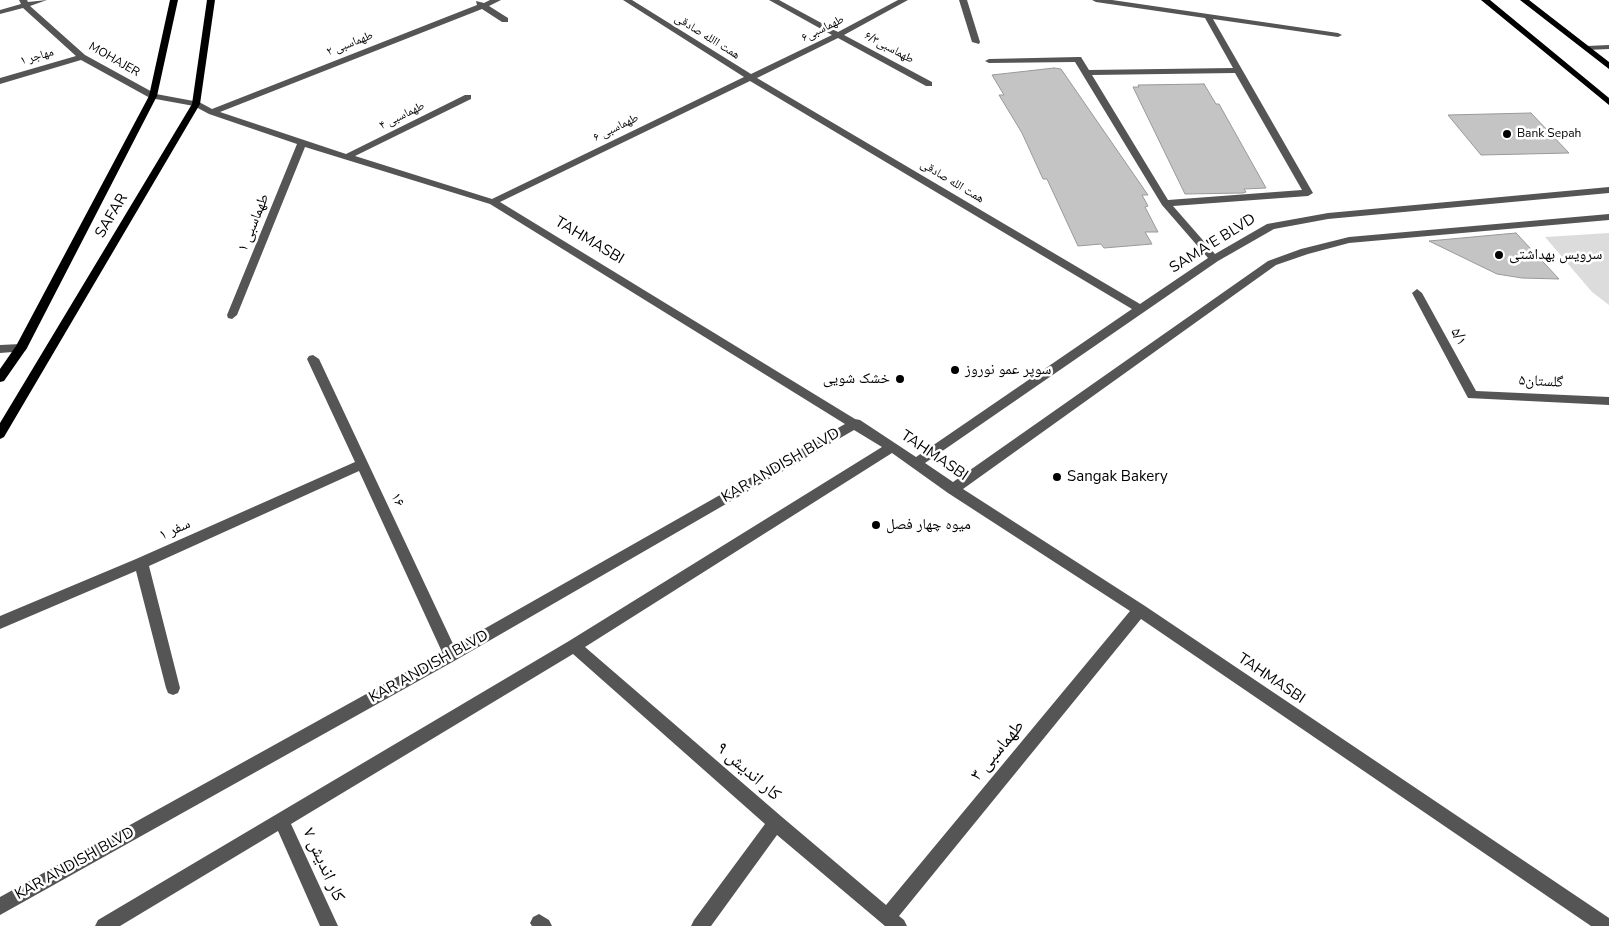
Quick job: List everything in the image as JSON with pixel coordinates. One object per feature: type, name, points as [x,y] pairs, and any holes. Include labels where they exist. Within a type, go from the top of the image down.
[{"type":"main road","name":"SAFAR","points":[[0,378],[21,348],[153,96],[174,0]]},
{"type":"main road","name":"SAFAR","points":[[0,434],[196,104],[211,0]]},
{"type":"main road","points":[[1485,0],[1609,102]]},
{"type":"main road","points":[[1524,0],[1609,66]]},
{"type":"street","points":[[0,12],[24,3],[43,0]]},
{"type":"street","points":[[474,0],[505,20]]},
{"type":"street","name":"۲ طهماسبی","points":[[212,112],[497,0]]},
{"type":"street","name":"همت االله صادقی","points":[[627,0],[750,77]]},
{"type":"street","name":"۶/۳طهماسبی","points":[[773,0],[928,84]]},
{"type":"street","name":"۶طهماسبی","points":[[750,77],[838,35],[904,0]]},
{"type":"street","points":[[963,0],[976,42]]},
{"type":"street","points":[[1096,0],[1338,35]]},
{"type":"street","name":"MOHAJER","points":[[24,3],[82,57],[153,96],[196,104]]},
{"type":"street","points":[[1165,203],[1308,193],[1208,17]]},
{"type":"street","points":[[1587,48],[1609,47]]},
{"type":"street","name":"۱ مهاجر","points":[[0,81],[82,57]]},
{"type":"street","points":[[989,61],[1078,60],[1165,203],[1214,259]]},
{"type":"street","points":[[1086,73],[1238,70]]},
{"type":"street","name":"۶ طهماسبی","points":[[493,202],[750,77]]},
{"type":"street","name":"همت الله صادقی","points":[[750,77],[1140,309]]},
{"type":"street","name":"۴ طهماسبی","points":[[347,157],[468,97]]},
{"type":"street","name":"TAHMASBI","points":[[196,104],[212,112],[302,143],[493,202],[856,423],[953,489],[1140,610],[1606,926]]},
{"type":"street","name":"۱ طهماسبی","points":[[232,315],[302,143]]},
{"type":"street","name":"SAMA'E BLVD","points":[[916,463],[1214,259],[1271,226],[1328,216],[1607,193]]},
{"type":"street","points":[[953,489],[1272,263],[1305,250],[1349,240],[1609,217]]},
{"type":"street","name":"۵/۱","points":[[1418,293],[1472,395]]},
{"type":"street","points":[[0,349],[21,348]]},
{"type":"street","name":"۱۶","points":[[313,359],[450,655]]},
{"type":"street","name":"گلستان۵","points":[[1472,395],[1609,402]]},
{"type":"street","name":"KAR ANDISH BLVD","points":[[0,906],[450,655],[856,423]]},
{"type":"street","points":[[104,926],[574,646],[892,447]]},
{"type":"street","name":"۱ سفر","points":[[0,623],[141,563],[362,464]]},
{"type":"street","points":[[141,563],[173,688]]},
{"type":"street","name":"۳ طهماسبی","points":[[892,922],[1140,610]]},
{"type":"street","name":"۹ کار اندیش","points":[[574,646],[892,922]]},
{"type":"street","name":"۷ کار اندیش","points":[[281,820],[329,926]]},
{"type":"street","points":[[700,926],[776,823]]},
{"type":"shaded area","points":[[1609,233],[1609,305],[1592,292],[1545,237]]},
{"type":"building","points":[[1054,68],[1061,69],[1148,195],[1142,195],[1148,206],[1145,207],[1158,232],[1145,232],[1152,244],[1104,248],[1101,244],[1078,246],[1047,179],[1043,179],[1022,133],[999,95],[1004,95],[992,75]]},
{"type":"building","points":[[1204,84],[1216,104],[1219,104],[1266,188],[1244,189],[1246,192],[1243,193],[1185,194],[1133,87],[1139,87],[1138,85]]},
{"type":"building","name":"Bank Sepah","points":[[1531,113],[1569,153],[1481,155],[1448,115]]},
{"type":"building","name":"سرویس بهداشتی","points":[[1516,233],[1559,279],[1522,278],[1497,274],[1429,241]]},
{"type":"place","name":"Bank Sepah","points":[[1507,134]]},
{"type":"place","name":"سرویس بهداشتی","points":[[1499,255]]},
{"type":"place","name":"سوپر عمو نوروز","points":[[955,370]]},
{"type":"place","name":"خشک شویی","points":[[900,379]]},
{"type":"place","name":"Sangak Bakery","points":[[1057,477]]},
{"type":"place","name":"میوه چهار فصل","points":[[876,525]]}]
